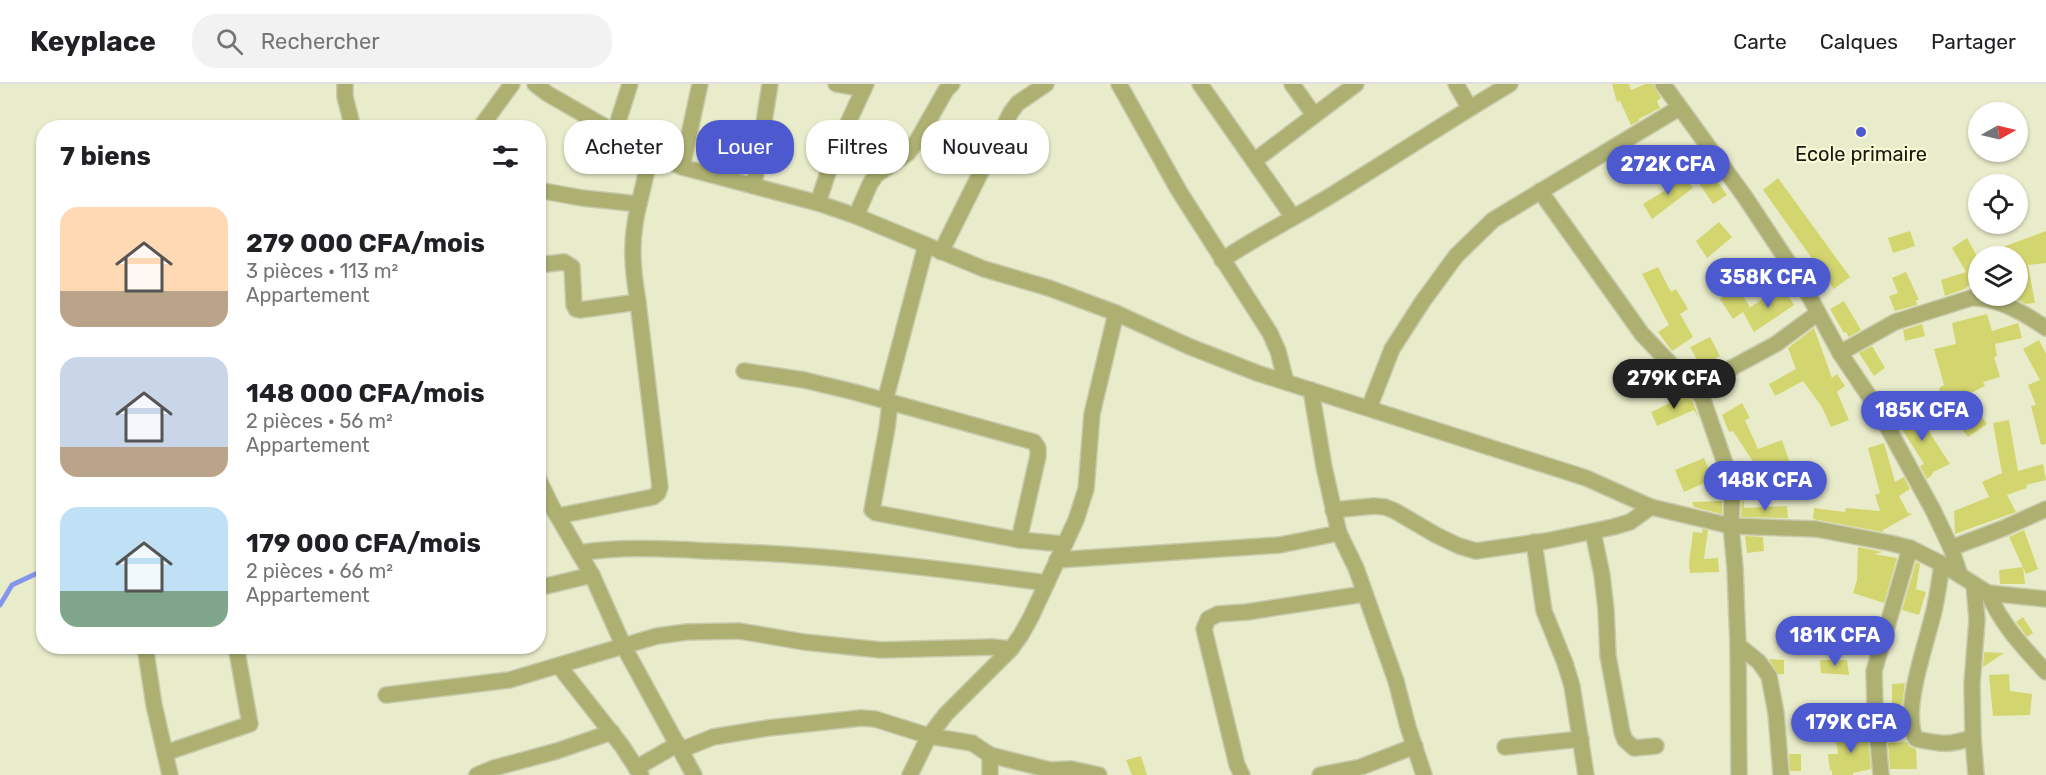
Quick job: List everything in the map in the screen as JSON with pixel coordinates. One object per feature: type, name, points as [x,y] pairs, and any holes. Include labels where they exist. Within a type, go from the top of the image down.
[{"type":"street","points":[[345,84],[345,97],[351,120]]},
{"type":"street","points":[[486,120],[512,84]]},
{"type":"street","points":[[536,84],[548,94],[594,120]]},
{"type":"street","points":[[619,120],[630,84]]},
{"type":"street","points":[[684,158],[700,84]]},
{"type":"street","points":[[754,186],[770,84]]},
{"type":"street","points":[[818,203],[835,151],[864,86],[836,84]]},
{"type":"street","points":[[856,216],[876,175],[908,153],[946,90],[952,84]]},
{"type":"street","points":[[941,252],[1011,112],[1018,103],[1046,84]]},
{"type":"street","points":[[1119,84],[1179,191],[1270,333],[1278,351],[1286,382]]},
{"type":"street","points":[[1200,84],[1293,217]]},
{"type":"street","points":[[1292,84],[1314,115]]},
{"type":"street","points":[[1254,161],[1356,84]]},
{"type":"street","points":[[1456,84],[1469,107]]},
{"type":"street","points":[[1222,260],[1250,241],[1334,194],[1469,107],[1510,84]]},
{"type":"street","points":[[1663,84],[1745,197],[1802,283],[1840,353],[1898,443],[1951,548],[1960,575]]},
{"type":"street","points":[[1370,408],[1392,349],[1423,301],[1456,256],[1493,220],[1679,108]]},
{"type":"street","points":[[684,168],[818,203],[856,216],[984,269],[1049,288],[1116,313],[1188,346],[1257,373],[1586,478],[1651,507],[1731,526],[1816,529],[1910,548],[1942,564],[1988,593],[2046,599]]},
{"type":"street","points":[[646,174],[634,221],[632,251],[660,487],[658,493],[653,497],[549,510],[592,575],[624,647],[694,775]]},
{"type":"street","points":[[546,191],[639,204]]},
{"type":"street","points":[[1540,191],[1642,333],[1702,397],[1707,409],[1728,472],[1732,498],[1731,526],[1738,645],[1739,775]]},
{"type":"street","points":[[926,245],[887,402],[887,428],[872,510],[876,513],[1019,540],[1065,544]]},
{"type":"street","points":[[546,264],[564,262],[572,267],[574,305],[580,310],[638,302]]},
{"type":"street","points":[[1840,353],[1895,322],[1971,298],[1990,299],[2043,323]]},
{"type":"street","points":[[910,775],[929,736],[946,714],[1011,649],[1031,617],[1058,560],[1086,489],[1092,414],[1116,313]]},
{"type":"street","points":[[1695,390],[1776,344],[1818,313]]},
{"type":"street","points":[[744,371],[804,380],[1034,442],[1038,448],[1038,456],[1019,540]]},
{"type":"street","points":[[1311,390],[1339,533],[1356,568],[1396,681],[1424,775]]},
{"type":"street","points":[[1333,510],[1385,507],[1444,539],[1476,550],[1593,532],[1629,522],[1651,507]]},
{"type":"street","points":[[1951,548],[2046,511]]},
{"type":"street","points":[[1593,532],[1602,575],[1608,656],[1622,732],[1628,744],[1634,748],[1656,746]]},
{"type":"street","points":[[1058,560],[1280,545],[1339,533]]},
{"type":"street","points":[[1534,542],[1544,611],[1572,686],[1586,775]]},
{"type":"street","points":[[579,553],[602,549],[642,548],[768,552],[1047,583]]},
{"type":"street","points":[[1881,775],[1875,715],[1874,672],[1910,548]]},
{"type":"street","points":[[1942,564],[1935,606],[1915,679],[1912,731],[1916,739],[1941,745],[1973,737]]},
{"type":"street","points":[[546,586],[592,575]]},
{"type":"street","points":[[1974,585],[1977,620],[1972,684],[1976,775]]},
{"type":"street","points":[[1988,593],[1998,615],[2024,649],[2046,672]]},
{"type":"street","points":[[1242,775],[1237,765],[1204,629],[1208,619],[1218,614],[1364,594]]},
{"type":"street","points":[[386,695],[509,680],[657,636],[677,633],[739,631],[804,642],[881,650],[992,646],[1011,649]]},
{"type":"street","points":[[1738,645],[1759,662],[1769,676],[1776,713],[1781,775]]},
{"type":"street","points":[[146,654],[154,705],[170,775]]},
{"type":"street","points":[[165,753],[250,724],[237,654]]},
{"type":"street","points":[[559,666],[612,732],[638,772],[679,747],[712,737],[850,718],[875,719],[929,736],[972,743],[990,755],[1050,770],[1071,769],[1099,775]]},
{"type":"street","points":[[477,775],[612,732]]},
{"type":"street","points":[[1505,747],[1581,739]]},
{"type":"street","points":[[1320,775],[1361,767],[1415,746]]},
{"type":"street","points":[[990,755],[990,775]]},
{"type":"building","points":[[1612,84],[1629,84],[1631,90],[1645,84],[1653,84],[1661,98],[1657,101],[1660,108],[1631,125],[1620,101],[1617,102]]},
{"type":"building","points":[[1710,171],[1727,195],[1713,204],[1697,180]]},
{"type":"building","points":[[1682,174],[1693,188],[1652,219],[1643,204],[1669,188],[1667,185]]},
{"type":"building","points":[[1778,178],[1850,277],[1834,289],[1763,190]]},
{"type":"building","points":[[1719,222],[1732,237],[1707,258],[1696,241]]},
{"type":"building","points":[[1910,231],[1915,246],[1893,253],[1888,238]]},
{"type":"building","points":[[2046,231],[2046,263],[2028,265],[2028,246],[2005,246]]},
{"type":"building","points":[[1967,238],[1971,246],[1968,246],[1968,286],[1945,296],[1941,280],[1966,272],[1952,248]]},
{"type":"building","points":[[2028,265],[2035,303],[2028,304]]},
{"type":"building","points":[[1658,267],[1671,292],[1676,289],[1688,309],[1680,314],[1693,337],[1672,351],[1658,332],[1669,325],[1642,274]]},
{"type":"building","points":[[1906,272],[1919,300],[1916,300],[1917,305],[1895,311],[1889,296],[1898,293],[1892,278]]},
{"type":"building","points":[[1782,286],[1794,305],[1754,332],[1743,312]]},
{"type":"building","points":[[1737,287],[1750,307],[1733,319],[1720,299]]},
{"type":"building","points":[[1844,301],[1861,330],[1849,337],[1846,332],[1844,333],[1830,309]]},
{"type":"building","points":[[1987,314],[1992,331],[2018,323],[2022,338],[1995,344],[1997,356],[1994,357],[2000,377],[1983,382],[1985,386],[1967,395],[1987,424],[1968,437],[1936,392],[1944,385],[1934,349],[1956,344],[1952,323]]},
{"type":"building","points":[[1922,324],[1925,336],[1905,341],[1903,330]]},
{"type":"building","points":[[1814,328],[1832,378],[1837,374],[1845,386],[1837,392],[1849,420],[1831,427],[1822,407],[1803,381],[1775,396],[1769,384],[1796,369],[1788,348]]},
{"type":"building","points":[[1710,337],[1720,356],[1701,367],[1690,347]]},
{"type":"building","points":[[2039,340],[2046,354],[2046,444],[2041,445],[2031,406],[2036,405],[2028,385],[2040,380],[2023,349]]},
{"type":"building","points":[[1872,346],[1885,368],[1874,376],[1859,353]]},
{"type":"building","points":[[1685,393],[1693,402],[1699,419],[1694,410],[1657,426],[1651,412],[1685,396]]},
{"type":"building","points":[[1742,403],[1750,418],[1745,420],[1758,449],[1782,440],[1795,478],[1769,486],[1733,431],[1729,432],[1722,415]]},
{"type":"building","points":[[1911,404],[1950,464],[1933,472],[1927,479],[1920,466],[1924,464],[1897,421],[1904,417],[1899,409]]},
{"type":"building","points":[[2009,420],[2018,471],[2043,464],[2046,480],[2026,485],[2027,488],[2007,495],[2016,512],[1955,534],[1954,511],[1989,497],[1982,482],[2002,473],[1993,423]]},
{"type":"building","points":[[1884,443],[1895,482],[1904,477],[1910,489],[1899,496],[1908,513],[1912,514],[1883,532],[1813,519],[1814,508],[1845,512],[1846,508],[1880,511],[1875,495],[1880,493],[1868,448]]},
{"type":"building","points":[[1704,458],[1713,479],[1684,492],[1675,470]]},
{"type":"building","points":[[1722,501],[1722,514],[1694,507],[1692,502]]},
{"type":"building","points":[[1742,501],[1744,501],[1744,508],[1787,506],[1788,518],[1741,517]]},
{"type":"building","points":[[1702,529],[1708,530],[1704,559],[1718,558],[1719,572],[1690,573],[1693,532],[1703,533]]},
{"type":"building","points":[[2024,530],[2038,569],[2026,574],[2009,537]]},
{"type":"building","points":[[1745,536],[1763,537],[1764,551],[1747,553]]},
{"type":"building","points":[[1858,547],[1883,552],[1874,554],[1897,558],[1884,603],[1853,593],[1857,580]]},
{"type":"building","points":[[1916,562],[1920,564],[1916,589],[1926,592],[1919,615],[1902,610]]},
{"type":"building","points":[[2023,567],[2025,584],[2000,584],[1999,570]]},
{"type":"building","points":[[2023,617],[2033,633],[2027,637],[2016,622]]},
{"type":"building","points":[[1984,652],[2004,653],[1983,667]]},
{"type":"building","points":[[1769,659],[1784,660],[1784,674],[1778,674]]},
{"type":"building","points":[[1820,660],[1847,660],[1849,675],[1821,673]]},
{"type":"building","points":[[2009,674],[2010,691],[2032,694],[2030,715],[1993,716],[1989,675]]},
{"type":"building","points":[[1905,683],[1902,705],[1892,706],[1892,684]]},
{"type":"building","points":[[1867,729],[1871,769],[1853,773],[1853,775],[1832,775],[1828,754],[1838,754],[1835,734]]},
{"type":"building","points":[[1907,742],[1910,747],[1916,749],[1917,769],[1890,769],[1888,743]]},
{"type":"building","points":[[1789,754],[1801,754],[1801,771],[1790,771]]},
{"type":"building","points":[[1141,756],[1147,775],[1132,775],[1126,760]]},
{"type":"waterway","points":[[0,605],[12,585],[36,574]]},
{"type":"place","name":"Ecole primaire","points":[[1861,132]]}]
